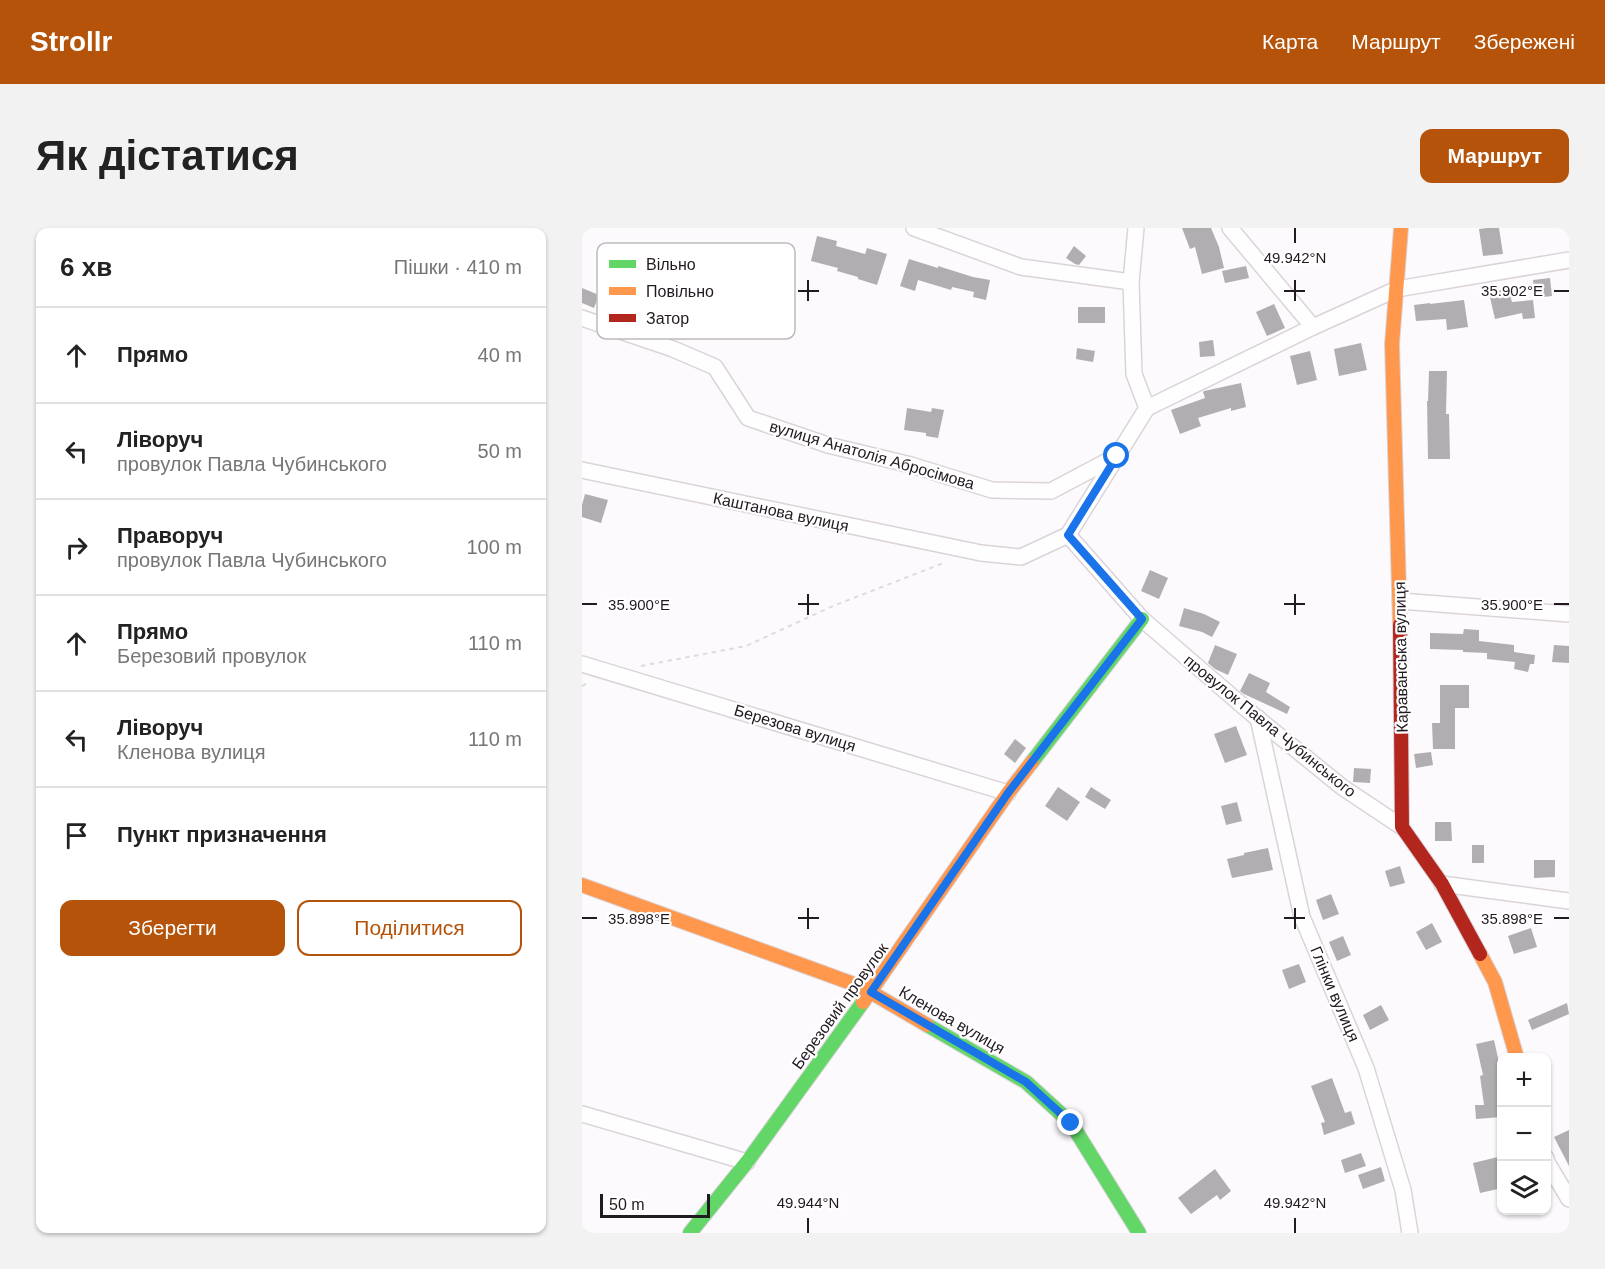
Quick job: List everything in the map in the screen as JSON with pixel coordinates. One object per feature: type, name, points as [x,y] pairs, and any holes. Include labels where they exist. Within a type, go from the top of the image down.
[{"type":"street","points":[[914,228],[1021,267],[1131,282]]},
{"type":"street","points":[[1136,228],[1131,282],[1134,374],[1147,408]]},
{"type":"street","points":[[1230,228],[1313,327]]},
{"type":"street","name":"Караванська вулиця","points":[[1401,228],[1392,344],[1400,601],[1402,827]]},
{"type":"street","points":[[1068,535],[1147,408],[1396,289],[1569,260]]},
{"type":"street","name":"вулиця Анатолія Абросімова","points":[[582,318],[597,323]]},
{"type":"street","name":"вулиця Анатолія Абросімова","points":[[644,339],[715,367],[748,418],[828,446],[911,465],[992,490],[1051,491],[1117,456]]},
{"type":"street","name":"Каштанова вулиця","points":[[582,470],[981,553],[1021,557],[1068,535]]},
{"type":"street","name":"провулок Павла Чубинського","points":[[1068,535],[1142,619],[1342,788],[1402,827]]},
{"type":"street","points":[[1400,601],[1569,614]]},
{"type":"street","points":[[1008,793],[1142,619]]},
{"type":"street","name":"Березова вулиця","points":[[582,664],[1008,793]]},
{"type":"street","name":"Глінки вулиця","points":[[1258,718],[1302,916],[1366,1068],[1403,1190],[1410,1233]]},
{"type":"street","name":"Березовий провулок","points":[[690,1233],[747,1162],[871,992],[1008,793]]},
{"type":"street","points":[[1402,827],[1442,884],[1495,982],[1516,1053]]},
{"type":"street","points":[[1442,884],[1569,901]]},
{"type":"street","name":"Кленова вулиця","points":[[582,885],[862,987],[1026,1082],[1071,1123],[1139,1233]]},
{"type":"street","points":[[582,1114],[747,1162]]},
{"type":"street","points":[[1547,1161],[1569,1200]]},
{"type":"path","points":[[582,686],[609,672],[746,646],[832,606],[954,560]]},
{"type":"building","points":[[1182,228],[1211,228],[1224,268],[1202,274],[1195,247],[1190,249]]},
{"type":"building","points":[[1499,228],[1503,254],[1483,256],[1479,229]]},
{"type":"building","points":[[817,236],[837,241],[836,246],[865,254],[867,248],[887,254],[877,285],[837,271],[838,268],[811,261]]},
{"type":"building","points":[[1074,246],[1086,256],[1079,265],[1066,258]]},
{"type":"building","points":[[909,259],[990,280],[986,300],[973,297],[974,292],[952,287],[951,290],[918,280],[915,291],[900,286]]},
{"type":"building","points":[[1246,266],[1249,278],[1225,283],[1222,271]]},
{"type":"building","points":[[1550,278],[1552,296],[1535,298],[1533,280]]},
{"type":"building","points":[[582,288],[597,294],[594,308],[582,303]]},
{"type":"building","points":[[1508,288],[1512,302],[1533,300],[1535,318],[1523,319],[1522,313],[1495,319],[1489,293]]},
{"type":"building","points":[[1464,300],[1468,327],[1447,330],[1446,319],[1416,321],[1414,305]]},
{"type":"building","points":[[1274,304],[1285,328],[1267,336],[1256,312]]},
{"type":"building","points":[[1078,307],[1105,307],[1105,323],[1078,323]]},
{"type":"building","points":[[1213,340],[1215,356],[1200,357],[1199,342]]},
{"type":"building","points":[[1361,343],[1367,370],[1339,376],[1334,349]]},
{"type":"building","points":[[1077,348],[1095,351],[1093,362],[1076,359]]},
{"type":"building","points":[[1310,351],[1317,380],[1297,385],[1290,356]]},
{"type":"building","points":[[1429,371],[1447,371],[1446,414],[1449,414],[1450,459],[1428,459]]},
{"type":"building","points":[[1241,383],[1246,407],[1231,411],[1231,408],[1198,418],[1201,426],[1180,434],[1171,410],[1205,398],[1204,391]]},
{"type":"building","points":[[907,408],[931,412],[932,408],[944,410],[938,438],[926,436],[926,433],[904,430]]},
{"type":"building","points":[[585,494],[608,500],[601,523],[582,517]]},
{"type":"building","points":[[1150,570],[1168,578],[1159,599],[1141,591]]},
{"type":"building","points":[[1184,608],[1220,622],[1212,637],[1179,626]]},
{"type":"building","points":[[1464,629],[1479,630],[1479,641],[1514,645],[1514,652],[1535,655],[1534,664],[1530,664],[1528,672],[1514,669],[1515,662],[1487,659],[1487,653],[1430,649],[1430,633],[1463,634]]},
{"type":"building","points":[[1215,645],[1237,654],[1228,675],[1208,663]]},
{"type":"building","points":[[1554,645],[1569,646],[1569,663],[1552,662]]},
{"type":"building","points":[[1249,673],[1270,683],[1266,692],[1290,707],[1287,714],[1240,691]]},
{"type":"building","points":[[1440,685],[1469,685],[1469,708],[1455,708],[1455,749],[1433,749],[1432,723],[1440,723]]},
{"type":"building","points":[[1236,726],[1247,755],[1225,763],[1214,734]]},
{"type":"building","points":[[1015,739],[1026,748],[1015,763],[1004,754]]},
{"type":"building","points":[[1431,752],[1433,765],[1416,768],[1414,754]]},
{"type":"building","points":[[1354,768],[1371,769],[1370,783],[1353,782]]},
{"type":"building","points":[[1058,787],[1080,802],[1067,821],[1045,806]]},
{"type":"building","points":[[1091,787],[1111,800],[1105,809],[1085,797]]},
{"type":"building","points":[[1237,802],[1242,821],[1226,825],[1221,806]]},
{"type":"building","points":[[1435,822],[1451,822],[1452,841],[1435,841]]},
{"type":"building","points":[[1472,845],[1484,845],[1484,863],[1472,863]]},
{"type":"building","points":[[1268,848],[1273,870],[1232,878],[1227,859]]},
{"type":"building","points":[[1534,860],[1555,860],[1555,877],[1534,878]]},
{"type":"building","points":[[1400,866],[1405,883],[1390,887],[1385,871]]},
{"type":"building","points":[[1331,894],[1339,914],[1323,920],[1316,900]]},
{"type":"building","points":[[1432,923],[1442,942],[1426,950],[1416,932]]},
{"type":"building","points":[[1531,928],[1537,947],[1514,954],[1508,936]]},
{"type":"building","points":[[1343,936],[1351,955],[1337,961],[1329,942]]},
{"type":"building","points":[[1299,964],[1306,982],[1289,989],[1282,970]]},
{"type":"building","points":[[1567,1003],[1569,1014],[1532,1030],[1528,1020]]},
{"type":"building","points":[[1381,1005],[1389,1020],[1370,1030],[1363,1015]]},
{"type":"building","points":[[1494,1040],[1497,1054],[1497,1117],[1476,1119],[1475,1105],[1484,1105],[1480,1076],[1483,1075],[1476,1044]]},
{"type":"building","points":[[1332,1078],[1345,1113],[1351,1111],[1355,1124],[1324,1135],[1321,1123],[1325,1122],[1311,1086]]},
{"type":"building","points":[[1569,1130],[1569,1166],[1554,1137]]},
{"type":"building","points":[[1361,1153],[1366,1166],[1345,1173],[1341,1160]]},
{"type":"building","points":[[1497,1157],[1497,1189],[1480,1193],[1473,1163]]},
{"type":"building","points":[[1381,1167],[1385,1181],[1363,1189],[1358,1175]]},
{"type":"building","points":[[1215,1169],[1231,1191],[1220,1200],[1217,1195],[1191,1214],[1178,1198]]},
{"type":"traffic: fast","points":[[1032,762],[1142,619]]},
{"type":"traffic: fast","points":[[690,1233],[747,1162],[863,1002]]},
{"type":"traffic: fast","points":[[927,1025],[1026,1082],[1071,1123],[1139,1233]]},
{"type":"traffic: slow","points":[[1400,625],[1392,344],[1401,228]]},
{"type":"traffic: slow","points":[[863,1002],[1032,762]]},
{"type":"traffic: slow","points":[[582,885],[862,987],[927,1025]]},
{"type":"traffic: slow","points":[[1480,954],[1495,982],[1516,1053]]},
{"type":"traffic: jam","points":[[1400,625],[1402,827],[1442,884],[1480,954]]},
{"type":"route","points":[[1071,1123],[1026,1082],[871,992],[1008,793],[1142,619],[1068,535],[1117,456]]}]
